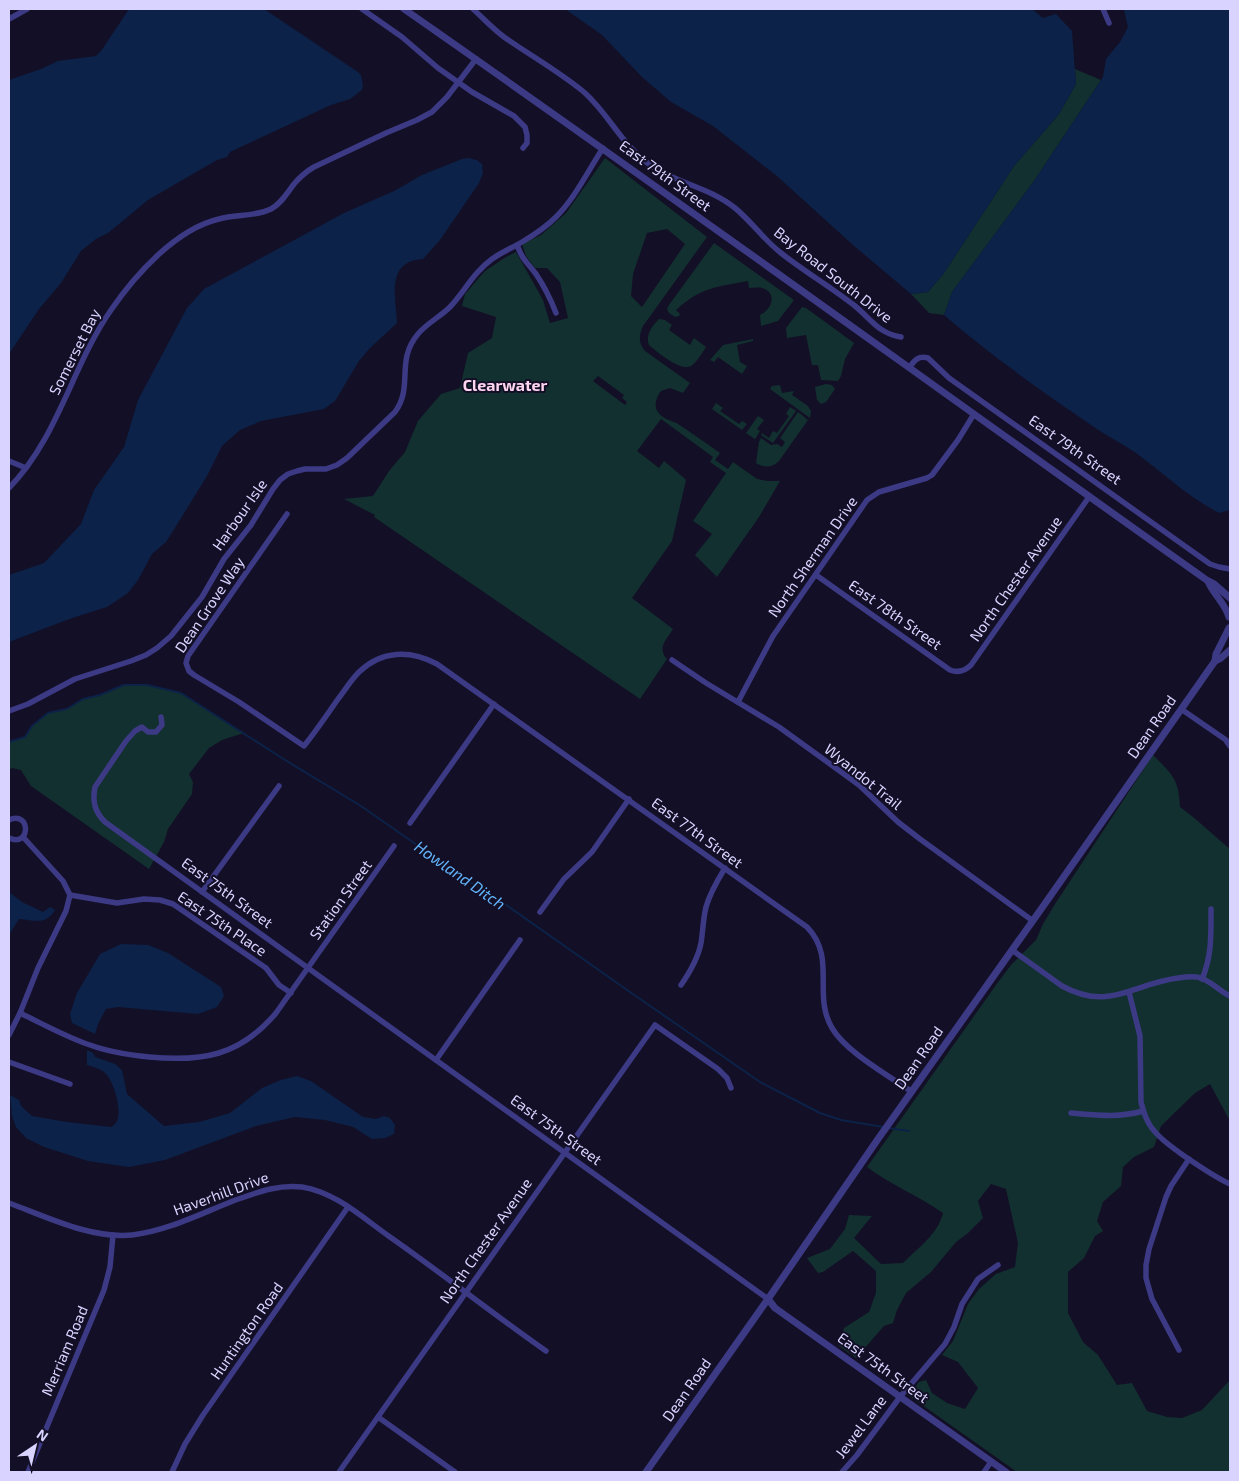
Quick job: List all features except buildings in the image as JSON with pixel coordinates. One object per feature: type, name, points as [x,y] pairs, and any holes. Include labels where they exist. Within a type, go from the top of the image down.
[{"type":"street","points":[[9,18],[27,9]]},
{"type":"street","points":[[362,9],[408,42],[438,68],[472,92],[506,111],[521,122],[525,127],[527,135],[527,143],[523,148]]},
{"type":"street","name":"East 79th Street","points":[[404,9],[603,148],[1214,584],[1230,598]]},
{"type":"street","name":"Bay Road South Drive","points":[[473,9],[502,36],[586,94],[623,140],[644,160],[662,173],[728,203],[744,216],[782,254],[856,307],[878,328],[891,335],[901,337]]},
{"type":"street","points":[[1103,9],[1109,23]]},
{"type":"street","name":"Somerset Bay","points":[[9,488],[26,468],[50,430],[90,345],[104,320],[127,288],[156,258],[184,235],[207,223],[229,216],[258,214],[274,208],[283,200],[295,183],[314,167],[426,115],[443,102],[476,59]]},
{"type":"street","name":"Harbour Isle","points":[[9,711],[28,704],[81,676],[137,659],[151,652],[166,640],[204,593],[224,559],[254,520],[277,483],[285,476],[297,471],[324,469],[341,463],[395,412],[404,393],[405,362],[414,338],[451,306],[481,268],[496,256],[538,232],[558,215],[571,199],[603,148]]},
{"type":"street","points":[[517,245],[521,256],[537,276],[552,302],[556,313]]},
{"type":"street","name":"East 79th Street","points":[[909,368],[917,358],[928,358],[949,378],[1208,562],[1219,568],[1230,570]]},
{"type":"street","name":"North Sherman Drive","points":[[738,702],[773,636],[869,498],[879,492],[932,475],[956,444],[974,414]]},
{"type":"street","points":[[9,461],[26,468]]},
{"type":"street","name":"North Chester Avenue","points":[[961,671],[972,665],[1089,496]]},
{"type":"street","name":"Dean Grove Way","points":[[287,514],[196,643],[186,663],[189,671],[304,746],[360,672],[375,660],[393,655]]},
{"type":"street","name":"East 78th Street","points":[[816,575],[950,670],[961,671]]},
{"type":"street","name":"East 79th Street","points":[[1208,581],[1211,589],[1230,616]]},
{"type":"street","points":[[1230,616],[1230,629]]},
{"type":"street","name":"Dean Road","points":[[646,1472],[1215,661],[1216,654],[1230,629]]},
{"type":"street","name":"Dean Road","points":[[1215,661],[1230,650]]},
{"type":"street","name":"East 77th Street","points":[[393,655],[412,654],[438,664],[802,922],[814,934],[822,952],[824,962],[824,1007],[832,1028],[850,1048],[912,1092]]},
{"type":"street","name":"Wyandot Trail","points":[[672,660],[706,683],[773,723],[838,769],[898,822],[1033,921]]},
{"type":"street","points":[[410,823],[494,704]]},
{"type":"street","points":[[1181,709],[1228,741],[1230,746]]},
{"type":"street","name":"East 75th Street","points":[[161,717],[162,725],[158,730],[153,733],[148,732],[142,727],[126,741],[95,787],[94,805],[105,822],[768,1300],[775,1308],[1006,1472]]},
{"type":"street","points":[[202,892],[279,786]]},
{"type":"street","points":[[540,912],[564,879],[592,852],[629,799]]},
{"type":"street","points":[[9,820],[16,818],[24,822],[26,829],[23,837],[18,840],[9,838]]},
{"type":"street","points":[[9,1035],[38,968],[66,911],[70,895],[63,881],[23,837]]},
{"type":"street","name":"Station Street","points":[[20,1013],[72,1038],[110,1052],[170,1059],[193,1059],[221,1053],[248,1039],[266,1024],[291,993],[394,846]]},
{"type":"street","points":[[681,985],[696,961],[707,902],[714,885],[725,868]]},
{"type":"street","name":"East 75th Place","points":[[70,895],[116,903],[154,899],[173,904],[266,968],[279,986],[291,993]]},
{"type":"street","points":[[1202,979],[1211,948],[1211,909]]},
{"type":"street","points":[[436,1060],[520,940]]},
{"type":"street","points":[[1012,950],[1062,986],[1085,996],[1114,996],[1143,986],[1192,977],[1208,982],[1230,996]]},
{"type":"street","points":[[1129,992],[1140,1036],[1140,1095],[1143,1111],[1149,1125],[1162,1140],[1230,1184]]},
{"type":"street","name":"North Chester Avenue","points":[[339,1472],[655,1025],[718,1069],[727,1078],[731,1088]]},
{"type":"street","points":[[9,1062],[70,1084]]},
{"type":"street","points":[[1071,1113],[1106,1116],[1143,1111]]},
{"type":"street","points":[[1179,1350],[1152,1299],[1146,1278],[1146,1265],[1149,1249],[1166,1197],[1189,1159]]},
{"type":"street","name":"Haverhill Drive","points":[[9,1203],[90,1232],[113,1235],[143,1233],[162,1229],[258,1191],[278,1187],[301,1187],[313,1190],[335,1198],[546,1351]]},
{"type":"street","name":"Huntington Road","points":[[172,1472],[185,1444],[203,1415],[348,1207]]},
{"type":"street","name":"Merriam Road","points":[[28,1472],[104,1290],[110,1267],[113,1235]]},
{"type":"street","name":"Jewel Lane","points":[[842,1472],[900,1397],[945,1344],[954,1327],[962,1304],[978,1279],[998,1265]]},
{"type":"street","points":[[378,1417],[455,1472]]},
{"type":"street","points":[[984,1472],[991,1462]]},
{"type":"green space","points":[[1075,69],[1101,80],[1034,181],[952,292],[944,315],[929,313],[911,294],[928,292],[944,273],[1014,166],[1059,114],[1076,84]]},
{"type":"green space","points":[[605,158],[707,237],[643,326],[640,342],[645,351],[690,383],[683,393],[670,388],[661,391],[656,401],[656,407],[662,416],[678,424],[720,453],[715,460],[728,469],[733,462],[757,479],[780,481],[759,517],[717,577],[695,555],[712,534],[693,521],[726,473],[710,462],[713,457],[661,419],[637,451],[659,468],[664,461],[686,480],[672,541],[632,598],[673,629],[665,640],[663,648],[667,659],[640,699],[374,517],[375,515],[344,499],[373,496],[389,471],[405,452],[418,421],[441,394],[460,388],[468,353],[492,338],[496,317],[462,306],[465,294],[485,271],[516,252],[543,300],[550,323],[568,318],[560,282],[547,268],[535,268],[526,256],[522,244],[541,235],[566,213]],"holes":[[[667,229],[685,244],[642,307],[631,296],[633,274],[647,233]],[[598,376],[624,395],[622,398],[627,402],[625,405],[593,381]]]},
{"type":"green space","points":[[714,243],[794,300],[778,321],[761,326],[760,315],[768,309],[772,301],[770,293],[762,288],[749,288],[748,281],[702,292],[676,310],[680,314],[679,316],[675,317],[669,313],[667,309],[669,305]]},
{"type":"green space","points":[[802,307],[854,343],[845,359],[838,381],[821,380],[818,365],[812,365],[806,335],[787,338],[786,328]]},
{"type":"green space","points":[[659,319],[665,320],[672,325],[669,330],[690,345],[694,338],[706,347],[691,366],[675,364],[649,345],[649,334]]},
{"type":"green space","points":[[753,339],[753,341],[737,345],[740,362],[747,366],[742,374],[718,357],[714,362],[710,360],[723,345]]},
{"type":"green space","points":[[826,384],[832,385],[835,389],[826,402],[821,404],[817,400],[815,387]]},
{"type":"green space","points":[[780,385],[782,393],[794,391],[792,395],[808,406],[811,411],[810,418],[770,389],[772,386]]},
{"type":"green space","points":[[716,403],[723,408],[720,411],[739,424],[742,421],[747,424],[742,430],[712,409]]},
{"type":"green space","points":[[790,407],[796,411],[773,443],[761,435],[762,433],[769,438],[773,431],[777,433],[789,416],[786,414]]},
{"type":"green space","points":[[798,412],[808,420],[779,461],[774,465],[768,466],[756,463],[761,438],[771,445],[777,444],[782,447],[785,442],[780,438]]},
{"type":"green space","points":[[758,416],[764,420],[757,429],[760,431],[755,439],[746,433]]},
{"type":"green space","points":[[124,685],[147,685],[181,693],[244,733],[222,740],[209,748],[189,774],[193,782],[192,794],[168,829],[164,842],[149,869],[31,786],[21,770],[12,768],[9,770],[9,742],[25,737],[32,726],[48,713],[67,709],[83,699],[100,695]]},
{"type":"green space","points":[[1153,755],[1165,767],[1176,783],[1180,807],[1230,849],[1230,1121],[1210,1084],[1195,1093],[1161,1126],[1154,1147],[1134,1157],[1123,1167],[1121,1186],[1103,1202],[1097,1221],[1103,1231],[1095,1236],[1084,1258],[1068,1272],[1068,1313],[1083,1342],[1098,1355],[1117,1385],[1132,1383],[1147,1411],[1167,1417],[1182,1418],[1202,1410],[1230,1380],[1230,1472],[1017,1472],[908,1395],[919,1382],[926,1380],[932,1393],[947,1403],[965,1409],[978,1388],[958,1362],[942,1355],[953,1341],[968,1304],[979,1289],[996,1274],[1015,1267],[1018,1243],[1006,1189],[991,1184],[978,1201],[983,1218],[956,1242],[931,1272],[906,1293],[893,1323],[884,1326],[856,1358],[839,1346],[844,1328],[869,1312],[876,1293],[876,1271],[853,1251],[823,1272],[818,1273],[807,1258],[830,1249],[845,1229],[849,1215],[872,1216],[854,1238],[881,1264],[903,1263],[937,1228],[943,1213],[867,1167],[996,985],[1011,965],[1036,940],[1055,904]]},
{"type":"water","points":[[129,9],[264,9],[358,72],[361,75],[362,90],[350,99],[331,105],[230,152],[227,157],[217,160],[148,200],[108,233],[96,239],[81,251],[61,283],[39,309],[9,354],[9,80],[58,61],[96,56]]},
{"type":"water","points":[[565,9],[1032,9],[1043,18],[1056,14],[1072,31],[1076,84],[1059,114],[1014,166],[944,273],[928,292],[911,294],[853,245],[778,177],[713,126],[671,102],[642,77],[602,35]]},
{"type":"water","points":[[1122,9],[1230,9],[1230,510],[1219,513],[1186,492],[1136,453],[1096,429],[1034,385],[944,315],[952,292],[1034,181],[1103,77],[1106,59],[1120,42],[1128,27],[1124,10]]},
{"type":"water","points":[[468,158],[477,160],[482,164],[483,173],[479,183],[440,240],[423,259],[411,261],[403,266],[395,282],[397,323],[359,361],[335,401],[324,409],[261,421],[240,430],[222,446],[207,476],[166,542],[152,554],[138,580],[128,593],[107,607],[9,642],[9,575],[44,563],[81,524],[94,490],[124,447],[138,400],[187,308],[204,289],[344,213],[394,191],[422,175]]},
{"type":"water","points":[[9,892],[22,902],[43,912],[50,907],[55,910],[47,918],[39,921],[19,919],[9,935]]},
{"type":"water","points":[[121,944],[148,945],[168,953],[221,987],[224,996],[217,1007],[198,1014],[118,1007],[106,1009],[95,1034],[72,1023],[70,1014],[77,993],[100,954]]},
{"type":"water","points":[[87,1050],[93,1053],[95,1057],[115,1064],[122,1070],[127,1094],[164,1126],[199,1122],[230,1113],[262,1088],[297,1076],[311,1081],[363,1117],[376,1119],[384,1116],[390,1118],[395,1125],[394,1134],[385,1138],[372,1139],[353,1127],[325,1120],[295,1117],[256,1126],[165,1160],[129,1167],[88,1161],[44,1147],[26,1138],[16,1127],[12,1116],[10,1095],[19,1100],[21,1106],[32,1116],[111,1127],[117,1122],[118,1103],[114,1089],[105,1073],[87,1065]]},
{"type":"waterway","name":"Howland Ditch","points":[[9,742],[25,737],[32,726],[48,713],[67,709],[83,699],[100,695],[124,685],[147,685],[181,693],[361,806],[760,1082],[820,1113],[841,1120],[883,1127]]},
{"type":"waterway","name":"Howland Ditch","points":[[888,1128],[909,1131]]},
{"type":"district","name":"Clearwater","points":[[505,385]]}]
